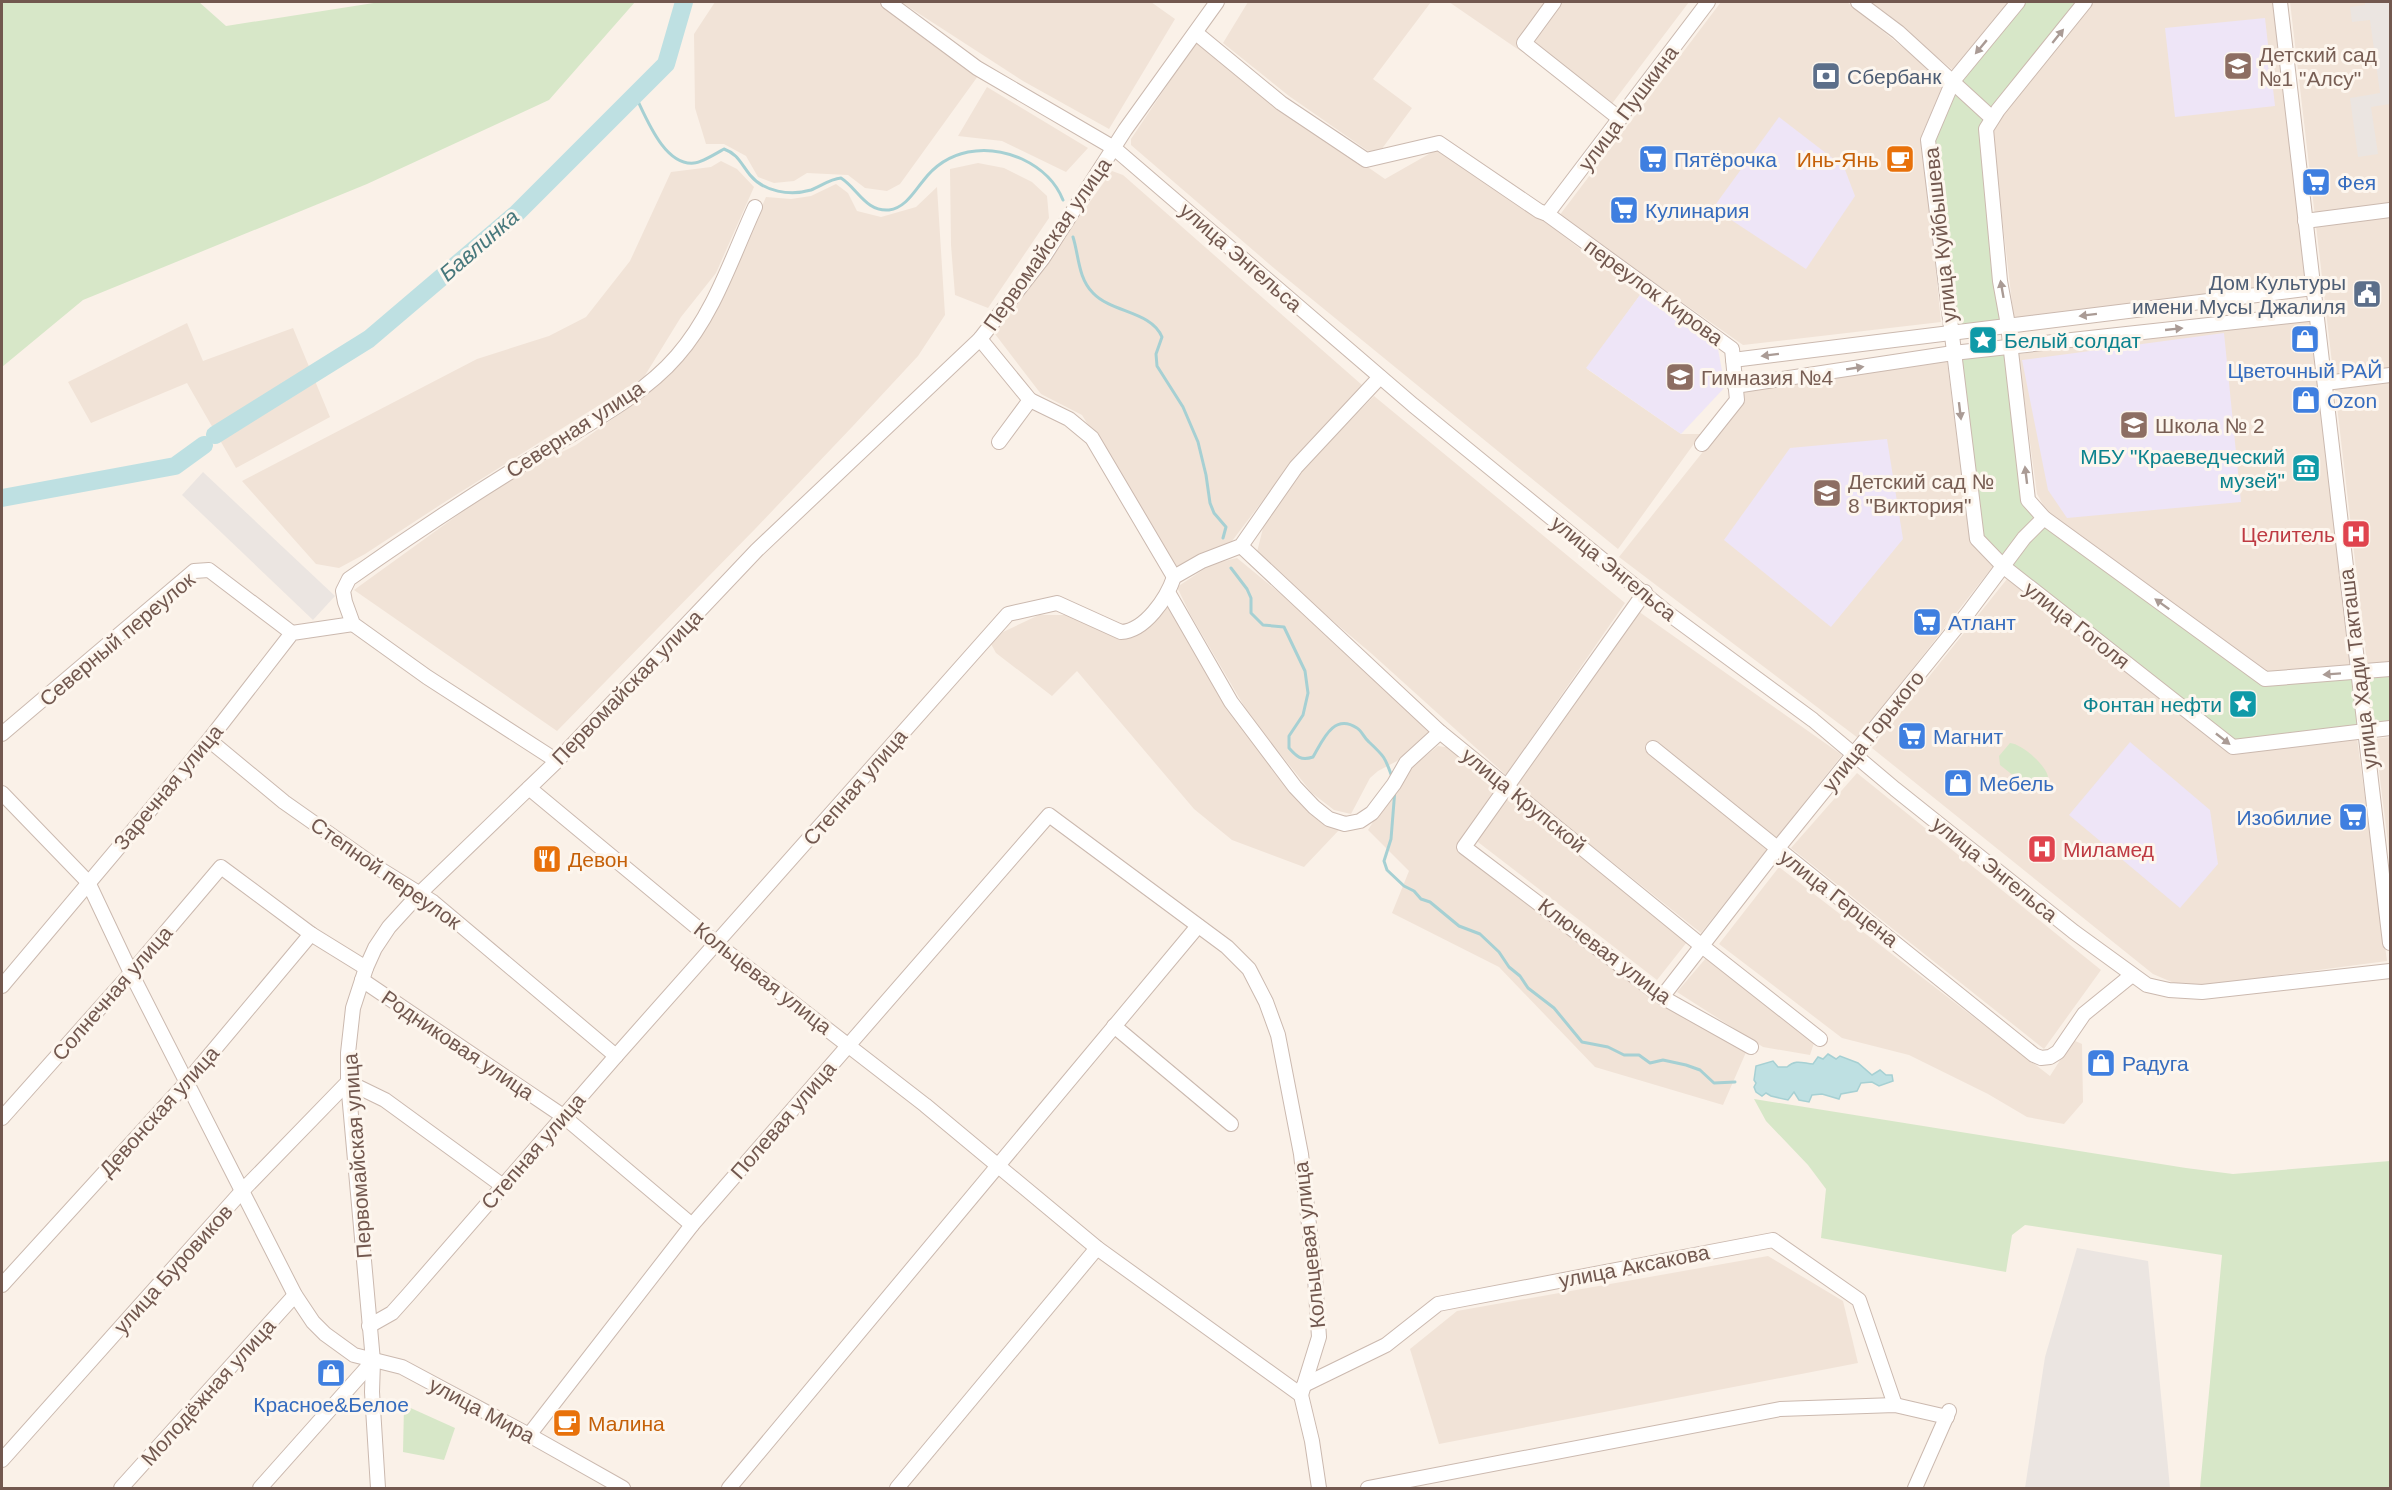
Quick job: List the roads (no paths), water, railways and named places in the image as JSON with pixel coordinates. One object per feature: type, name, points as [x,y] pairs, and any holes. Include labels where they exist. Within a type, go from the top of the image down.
[{"type":"street","name":"улица Энгельса","points":[[888,2],[977,68],[1114,148],[1380,377],[1669,614],[1813,720],[2074,932],[2147,985],[2169,990],[2202,992],[2391,971]]},
{"type":"street","name":"Первомайская улица","points":[[378,1488],[372,1392],[373,1361],[348,1082],[349,1034],[353,1008],[375,948],[389,927],[420,893],[557,761],[757,550],[980,339],[1021,289],[1114,148],[1217,2]]},
{"type":"street","points":[[1554,2],[1524,43],[1620,119]]},
{"type":"street","name":"улица Пушкина","points":[[1547,214],[1708,2]]},
{"type":"street","points":[[1858,2],[1898,32],[1992,118]]},
{"type":"street","name":"улица Куйбышева","points":[[1953,353],[1928,140],[1953,81],[2018,2]]},
{"type":"street","points":[[2085,2],[1992,118],[1986,129],[1985,140],[2000,281],[2011,347],[2028,500],[2044,518],[2265,679],[2391,669]]},
{"type":"street","name":"улица Хади Такташа","points":[[2280,2],[2391,943]]},
{"type":"street","name":"переулок Кирова","points":[[1196,33],[1281,103],[1366,160],[1439,143],[1539,211],[1547,214],[1732,349],[1737,400],[1702,444]]},
{"type":"street","name":"Северная улица","points":[[353,624],[343,591],[349,579],[441,514],[623,401],[676,357],[693,336],[709,308],[755,207]]},
{"type":"street","points":[[2305,221],[2391,210]]},
{"type":"street","points":[[1733,360],[2313,288]]},
{"type":"street","points":[[1735,386],[1953,353],[2316,313]]},
{"type":"street","points":[[980,339],[1030,400],[1069,419],[1092,438],[1174,577],[1202,561],[1241,546],[1296,467],[1380,377]]},
{"type":"street","name":"улица Гоголя","points":[[1953,353],[1977,539],[2004,567],[2233,747],[2391,728]]},
{"type":"street","points":[[2325,383],[2391,375]]},
{"type":"street","points":[[999,442],[1030,400]]},
{"type":"street","name":"улица Горького","points":[[1662,997],[1777,849],[2004,567],[2024,538],[2044,518]]},
{"type":"street","name":"улица Крупской","points":[[1241,546],[1440,732],[1820,1039]]},
{"type":"street","name":"Северный переулок","points":[[2,734],[194,571],[209,570],[292,633]]},
{"type":"street","name":"Степная улица","points":[[369,1326],[392,1313],[562,1116],[1008,614],[1057,603],[1121,632],[1131,632],[1169,594],[1174,577]]},
{"type":"street","points":[[1507,786],[1645,592]]},
{"type":"street","points":[[1169,594],[1232,702],[1295,787],[1329,819],[1345,824],[1360,821],[1371,813],[1394,784],[1406,763],[1440,732]]},
{"type":"street","points":[[292,633],[353,624],[428,677],[557,761]]},
{"type":"street","name":"Заречная улица","points":[[2,986],[209,740],[292,633]]},
{"type":"street","name":"Степной переулок","points":[[209,740],[284,802],[375,866],[420,893],[616,1056]]},
{"type":"street","name":"улица Герцена","points":[[1653,748],[2025,1048],[2041,1058],[2050,1057],[2058,1052],[2084,1014],[2132,975]]},
{"type":"street","name":"Ключевая улица","points":[[1507,786],[1464,847],[1662,997],[1751,1047]]},
{"type":"street","name":"Кольцевая улица","points":[[529,788],[717,944],[925,1105],[1097,1248],[1302,1390],[1319,1337],[1315,1278],[1300,1154],[1278,1035],[1266,1002],[1249,969],[1227,946],[1049,815]]},
{"type":"street","name":"улица Мира","points":[[2,793],[88,882],[131,973],[295,1295],[313,1322],[336,1343],[354,1355],[402,1367],[623,1488]]},
{"type":"street","name":"Полевая улица","points":[[529,1435],[692,1225],[1049,815]]},
{"type":"street","name":"Родниковая улица","points":[[221,867],[364,974],[562,1116],[692,1225]]},
{"type":"street","name":"Солнечная улица","points":[[2,1118],[131,973],[221,867]]},
{"type":"street","points":[[729,1488],[1197,926]]},
{"type":"street","name":"Девонская улица","points":[[2,1285],[187,1082],[311,934]]},
{"type":"street","points":[[1114,1026],[1231,1124]]},
{"type":"street","points":[[348,1082],[385,1100],[503,1186]]},
{"type":"street","name":"улица Буровиков","points":[[2,1460],[243,1190],[348,1082]]},
{"type":"street","name":"улица Аксакова","points":[[1302,1390],[1386,1345],[1438,1304],[1773,1240],[1859,1300],[1895,1405]]},
{"type":"street","points":[[897,1488],[1097,1248]]},
{"type":"street","name":"Молодёжная улица","points":[[121,1488],[295,1295]]},
{"type":"street","points":[[260,1488],[373,1361]]},
{"type":"street","points":[[1302,1390],[1319,1488]]},
{"type":"street","points":[[1368,1488],[1780,1409],[1895,1405],[1948,1413],[1915,1488]]},
{"type":"water","points":[[1828,1054],[1836,1059],[1840,1056],[1858,1063],[1872,1075],[1880,1070],[1886,1075],[1892,1075],[1893,1081],[1879,1086],[1872,1082],[1861,1083],[1857,1091],[1841,1094],[1839,1099],[1822,1094],[1812,1095],[1809,1102],[1799,1100],[1794,1092],[1788,1100],[1766,1093],[1762,1096],[1756,1092],[1754,1080],[1756,1066],[1773,1061],[1778,1067],[1787,1067],[1796,1062],[1813,1064],[1818,1057],[1823,1059]]},
{"type":"waterway","name":"Бавлинка","points":[[215,435],[369,339],[516,214],[666,64],[684,2]]},
{"type":"waterway","points":[[635,95],[657,138],[674,157],[683,162],[697,163],[724,149],[736,157],[756,181],[778,191],[803,192],[841,178],[868,204],[881,210],[895,209],[904,203],[933,170],[944,162],[955,156],[981,150],[1008,154],[1035,166],[1052,181],[1063,200]]},
{"type":"waterway","points":[[1073,237],[1084,281],[1093,293],[1110,305],[1149,322],[1157,328],[1162,337],[1156,354],[1157,366],[1183,407],[1198,442],[1210,503],[1214,513],[1226,527],[1223,538]]},
{"type":"waterway","name":"Бавлинка","points":[[2,498],[175,466],[204,445]]},
{"type":"waterway","points":[[1231,568],[1247,589],[1251,598],[1251,613],[1263,625],[1284,627],[1305,671],[1308,693],[1303,715],[1289,736],[1289,748],[1294,754],[1305,759],[1313,757],[1329,731],[1335,726],[1349,724],[1359,729],[1381,754],[1392,777]]},
{"type":"waterway","points":[[1395,789],[1391,839],[1384,861],[1387,870],[1404,886],[1414,891],[1421,899],[1430,902],[1459,926],[1480,934],[1499,952],[1528,988],[1554,1008],[1582,1042],[1608,1047],[1624,1055],[1639,1055],[1650,1063],[1663,1060],[1686,1065],[1700,1070],[1714,1083],[1735,1082]]},
{"type":"place","name":"Детский сад №1 \"Алсу\"","points":[[2238,66]]},
{"type":"place","name":"Сбербанк","points":[[1826,76]]},
{"type":"place","name":"Пятёрочка","points":[[1653,159]]},
{"type":"place","name":"Инь-Янь","points":[[1900,159]]},
{"type":"place","name":"Фея","points":[[2316,182]]},
{"type":"place","name":"Кулинария","points":[[1624,210]]},
{"type":"place","name":"Дом Культуры имени Мусы Джалиля","points":[[2367,294]]},
{"type":"place","name":"Цветочный РАЙ","points":[[2305,339]]},
{"type":"place","name":"Белый солдат","points":[[1983,340]]},
{"type":"place","name":"Гимназия №4","points":[[1680,377]]},
{"type":"place","name":"Ozon","points":[[2306,400]]},
{"type":"place","name":"Школа № 2","points":[[2134,425]]},
{"type":"place","name":"МБУ \"Краеведческий музей\"","points":[[2306,468]]},
{"type":"place","name":"Детский сад № 8 \"Виктория\"","points":[[1827,493]]},
{"type":"place","name":"Целитель","points":[[2356,534]]},
{"type":"place","name":"Атлант","points":[[1927,622]]},
{"type":"place","name":"Фонтан нефти","points":[[2243,704]]},
{"type":"place","name":"Магнит","points":[[1912,736]]},
{"type":"place","name":"Мебель","points":[[1958,783]]},
{"type":"place","name":"Изобилие","points":[[2353,817]]},
{"type":"place","name":"Миламед","points":[[2042,849]]},
{"type":"place","name":"Девон","points":[[547,859]]},
{"type":"place","name":"Радуга","points":[[2101,1063]]},
{"type":"place","name":"Красное&Белое","points":[[331,1373]]},
{"type":"place","name":"Малина","points":[[567,1423]]}]
